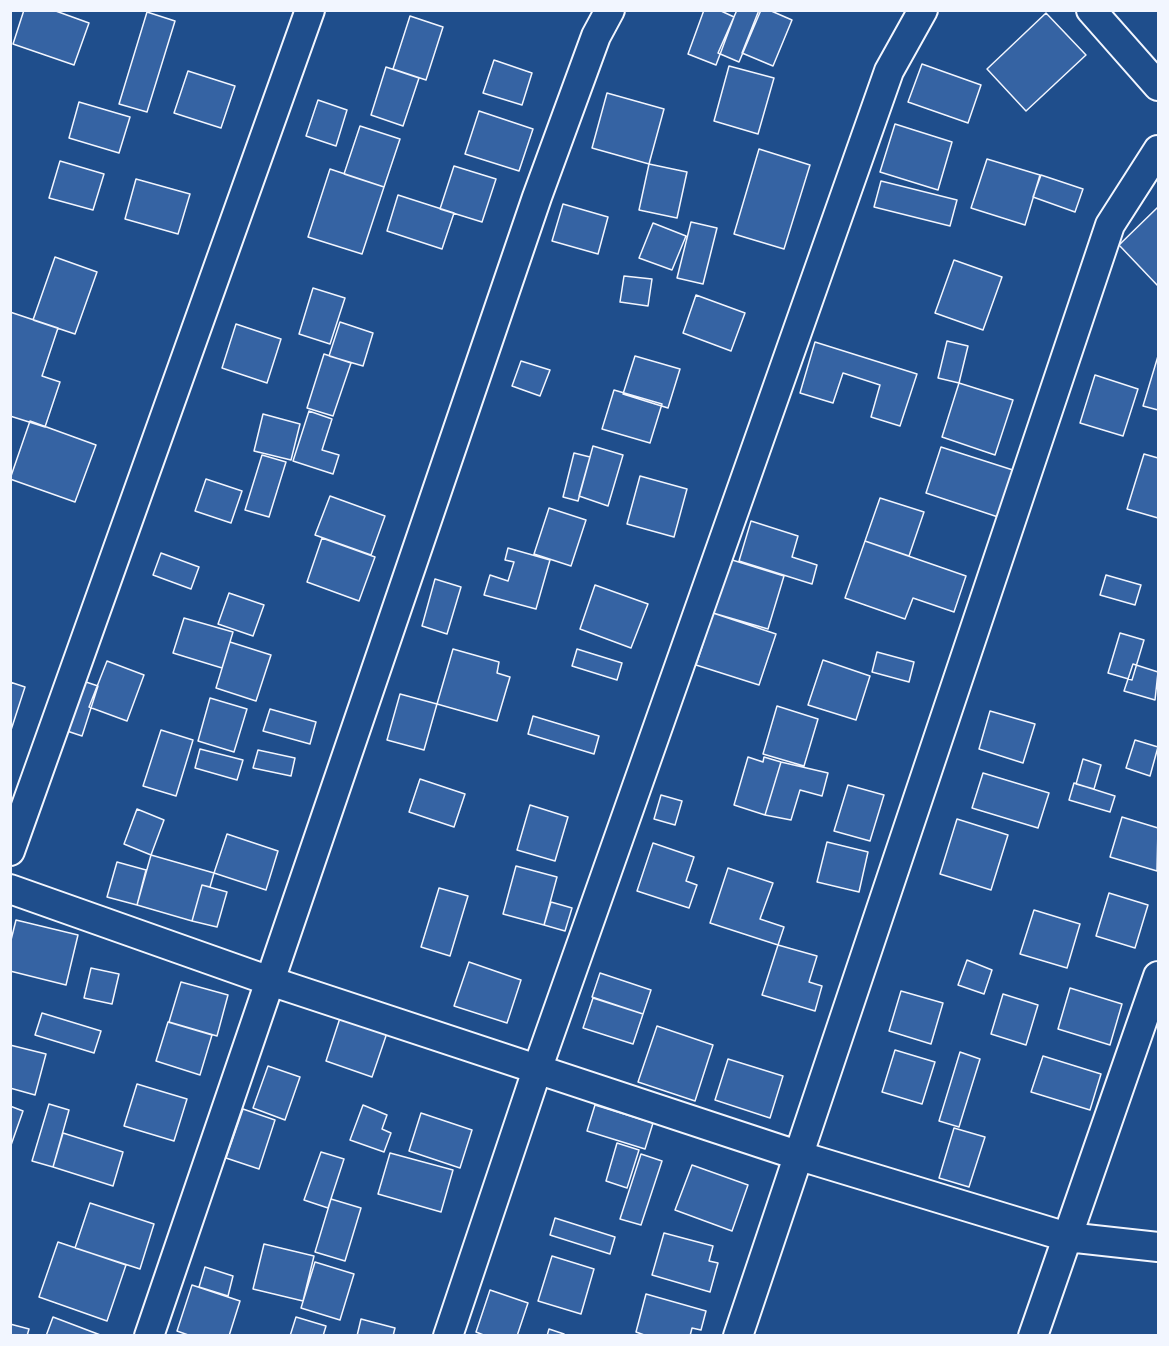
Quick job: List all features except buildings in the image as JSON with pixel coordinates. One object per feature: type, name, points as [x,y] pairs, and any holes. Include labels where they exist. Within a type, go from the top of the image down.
[{"type":"street","points":[[10,851],[310,10]]},
{"type":"street","points":[[149,1335],[537,197],[596,36],[610,10]]},
{"type":"street","points":[[448,1335],[537,1070],[889,71],[923,10]]},
{"type":"street","points":[[1091,10],[1158,86]]},
{"type":"street","points":[[738,1335],[800,1156],[1110,225],[1158,150]]},
{"type":"street","points":[[10,889],[270,981],[800,1156],[1067,1237],[1158,1247]]},
{"type":"street","points":[[1033,1335],[1158,976]]}]
